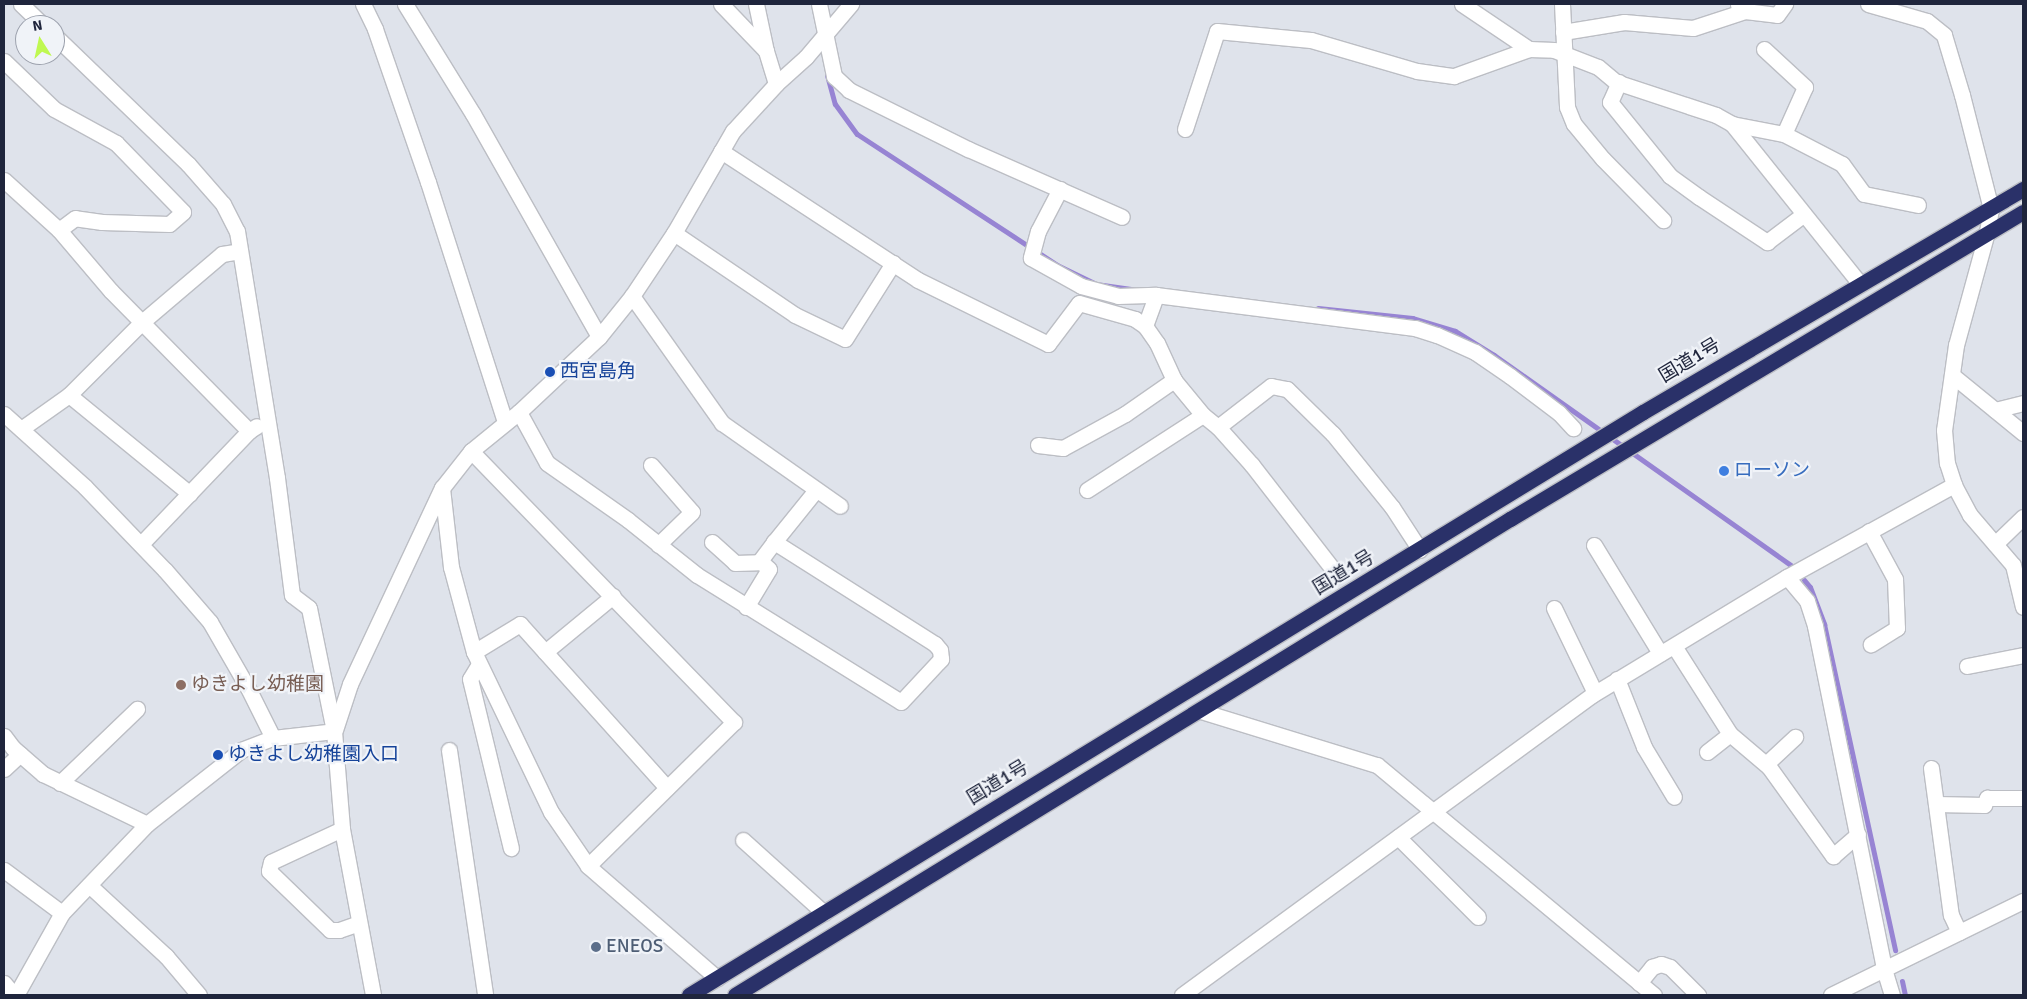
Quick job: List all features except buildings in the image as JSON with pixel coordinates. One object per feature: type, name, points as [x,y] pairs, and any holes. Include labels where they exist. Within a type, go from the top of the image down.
[{"type":"highway","name":"国道1号","points":[[688,995],[1616,429],[2023,189]]},
{"type":"highway","points":[[735,995],[1616,455],[2023,212]]},
{"type":"street","points":[[21,4],[33,15]]},
{"type":"street","points":[[363,4],[375,29],[428,182],[505,422]]},
{"type":"street","points":[[405,4],[473,114],[599,336]]},
{"type":"street","points":[[721,4],[766,51]]},
{"type":"street","points":[[756,4],[766,51],[776,84]]},
{"type":"street","points":[[819,4],[824,36],[834,76],[849,90],[968,149],[1122,217]]},
{"type":"street","points":[[334,731],[350,684],[442,488],[471,451],[519,412],[599,336],[632,296],[674,233],[733,131],[776,84],[809,54],[851,4]]},
{"type":"street","points":[[1462,4],[1528,49]]},
{"type":"street","points":[[1562,4],[1567,106],[1574,124],[1603,159],[1662,220]]},
{"type":"street","points":[[1563,32],[1624,22],[1693,28],[1741,8],[1777,15],[1785,4]]},
{"type":"street","points":[[1868,4],[1927,21],[1944,35],[1962,95],[1990,209],[1987,232],[1956,345],[1944,430],[1947,463],[1954,485],[1970,515],[2014,565],[2023,607]]},
{"type":"street","points":[[1185,129],[1218,31],[1311,40],[1417,71],[1454,76],[1528,49],[1564,53],[1598,67],[1619,82],[1716,115],[1732,124],[1784,134],[1842,164],[1864,194],[1918,205]]},
{"type":"street","points":[[65,46],[188,164],[223,204],[237,231],[266,420],[277,478],[292,595],[309,608],[334,731],[342,829],[373,995]]},
{"type":"street","points":[[1764,50],[1805,87],[1784,134]]},
{"type":"street","points":[[4,61],[54,108],[116,143],[183,212],[169,224],[102,222],[75,218],[59,230]]},
{"type":"street","points":[[1619,82],[1610,102],[1670,176],[1699,197],[1767,242],[1804,214]]},
{"type":"street","points":[[1732,124],[1860,284]]},
{"type":"street","points":[[721,151],[918,280],[1048,344],[1079,303],[1135,319],[1145,326],[1157,343],[1174,380],[1203,415],[1218,426],[1252,465],[1335,572]]},
{"type":"street","points":[[4,180],[59,230],[111,291],[249,431]]},
{"type":"street","points":[[1060,189],[1036,238],[1031,258],[1081,286],[1118,296],[1156,295],[1415,328],[1437,335],[1475,352],[1559,413],[1572,428]]},
{"type":"street","points":[[674,233],[795,315],[845,339],[893,263]]},
{"type":"street","points":[[20,429],[69,394],[142,322],[222,254],[240,251]]},
{"type":"street","points":[[1145,326],[1156,295]]},
{"type":"street","points":[[632,296],[722,423],[840,506]]},
{"type":"street","points":[[1952,375],[2023,433]]},
{"type":"street","points":[[1038,445],[1063,448],[1125,414],[1174,380]]},
{"type":"street","points":[[1218,426],[1271,386],[1287,389],[1333,434],[1392,507],[1420,550]]},
{"type":"street","points":[[69,394],[190,494]]},
{"type":"street","points":[[1995,410],[2023,403]]},
{"type":"street","points":[[519,412],[547,463],[628,520],[697,575],[901,702],[941,659],[940,650],[935,644],[774,542]]},
{"type":"street","points":[[4,414],[85,486],[141,544],[210,622],[248,688],[273,738]]},
{"type":"street","points":[[1087,490],[1203,415]]},
{"type":"street","points":[[141,544],[249,431],[266,420]]},
{"type":"street","points":[[471,451],[734,722],[588,866]]},
{"type":"street","points":[[651,465],[692,512],[658,545]]},
{"type":"street","points":[[1182,995],[1202,989],[1431,811],[1595,693],[1787,577],[1954,485]]},
{"type":"street","points":[[442,488],[450,567],[477,658],[551,812],[588,866],[717,978]]},
{"type":"street","points":[[712,542],[735,563],[760,561],[816,490]]},
{"type":"street","points":[[1995,544],[2023,517]]},
{"type":"street","points":[[1869,532],[1895,579],[1897,628],[1871,644]]},
{"type":"street","points":[[1594,545],[1730,734],[1766,764],[1832,856],[1858,834]]},
{"type":"street","points":[[746,607],[769,570],[760,561]]},
{"type":"street","points":[[1787,577],[1807,601],[1815,626],[1884,970],[1892,995]]},
{"type":"street","points":[[545,652],[613,596]]},
{"type":"street","points":[[1554,608],[1595,693]]},
{"type":"street","points":[[511,848],[470,679],[477,658],[520,624],[667,788]]},
{"type":"street","points":[[1967,666],[2023,655]]},
{"type":"street","points":[[1617,679],[1644,747],[1674,797]]},
{"type":"street","points":[[60,782],[137,710]]},
{"type":"street","points":[[1201,711],[1377,765],[1654,995]]},
{"type":"street","points":[[4,983],[15,995],[62,913],[147,824],[241,750],[273,738],[334,731]]},
{"type":"street","points":[[1707,752],[1730,734]]},
{"type":"street","points":[[4,736],[20,754],[43,774],[147,824]]},
{"type":"street","points":[[1766,764],[1795,737]]},
{"type":"street","points":[[449,750],[485,995]]},
{"type":"street","points":[[4,769],[20,754]]},
{"type":"street","points":[[1931,768],[1951,915],[1960,932]]},
{"type":"street","points":[[1936,804],[1984,805],[1987,798],[2023,798]]},
{"type":"street","points":[[342,829],[271,862],[269,870],[330,930],[339,930],[359,923]]},
{"type":"street","points":[[1398,838],[1478,916]]},
{"type":"street","points":[[743,840],[824,913]]},
{"type":"street","points":[[4,870],[62,913]]},
{"type":"street","points":[[89,885],[166,956],[198,995]]},
{"type":"street","points":[[1831,995],[2023,901]]},
{"type":"street","points":[[1639,983],[1652,967],[1661,964],[1670,967],[1698,995]]},
{"type":"waterway","points":[[827,75],[835,104],[857,134],[1057,265],[1096,284],[1133,289]]},
{"type":"waterway","points":[[1318,308],[1412,318],[1455,331],[1494,355],[1791,565]]},
{"type":"waterway","points":[[1804,580],[1810,587],[1824,624],[1895,950]]},
{"type":"waterway","points":[[1902,981],[1905,995]]},
{"type":"place","name":"西宮島角","points":[[550,372]]},
{"type":"place","name":"ローソン","points":[[1724,471]]},
{"type":"place","name":"ゆきよし幼稚園","points":[[181,685]]},
{"type":"place","name":"ゆきよし幼稚園入口","points":[[218,755]]},
{"type":"place","name":"ENEOS","points":[[596,947]]}]
